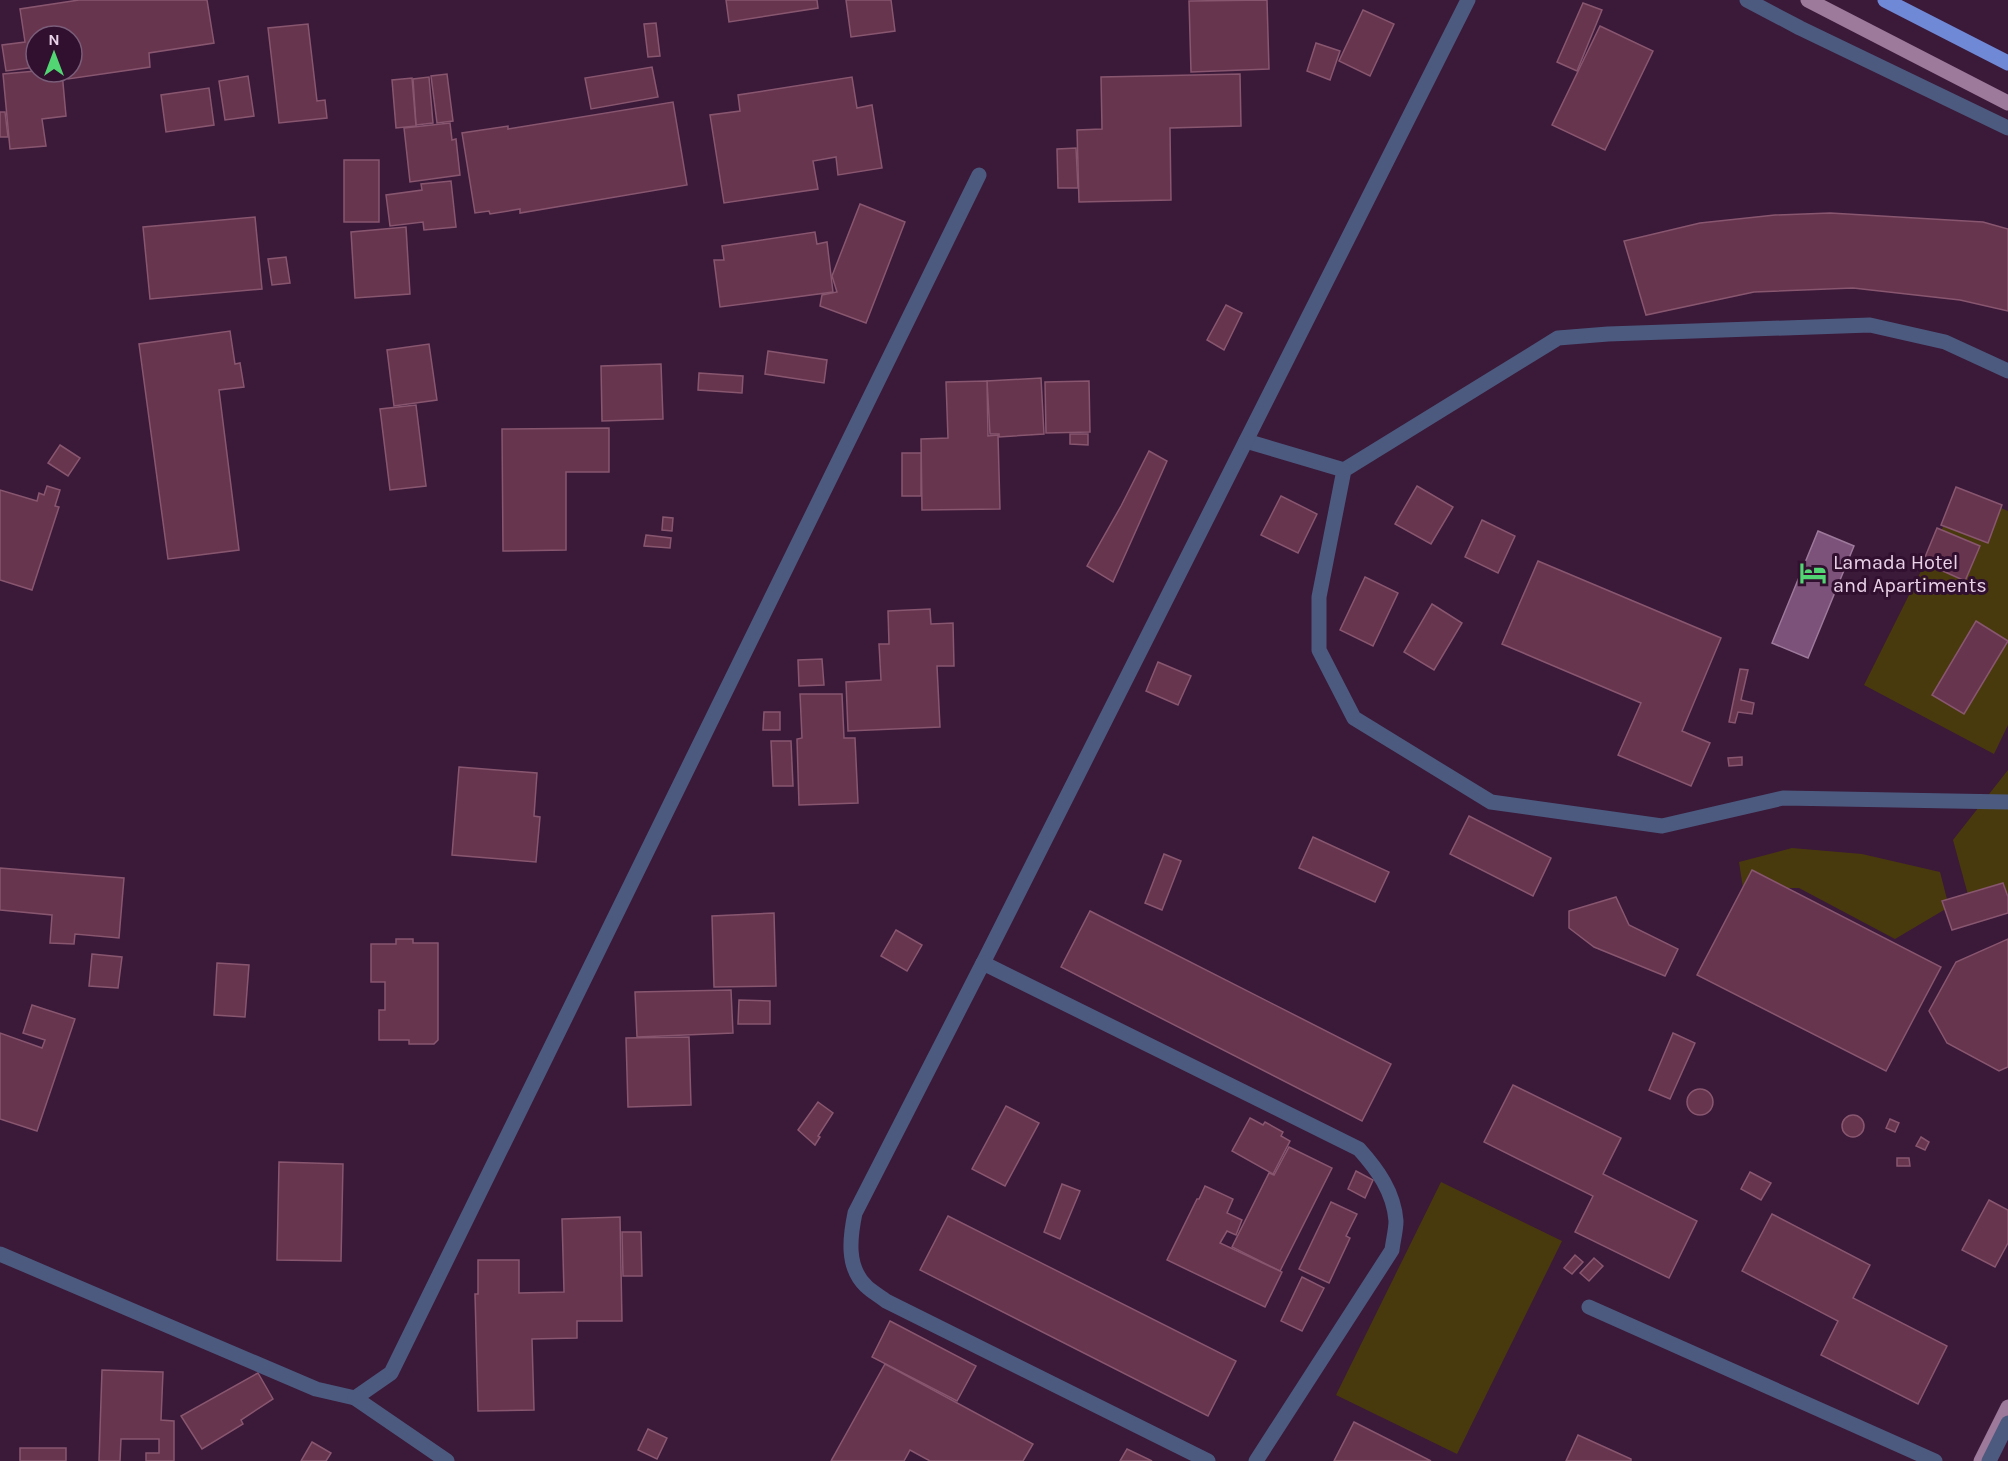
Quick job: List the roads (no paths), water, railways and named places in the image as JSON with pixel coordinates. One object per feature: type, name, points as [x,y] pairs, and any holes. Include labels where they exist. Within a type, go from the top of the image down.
[{"type":"main road","points":[[1886,0],[2008,63]]},
{"type":"street","points":[[1208,1461],[886,1301],[865,1286],[854,1268],[850,1240],[855,1213],[1468,0]]},
{"type":"street","points":[[1747,0],[1800,28],[2008,128]]},
{"type":"street","points":[[355,1398],[391,1373],[979,175]]},
{"type":"street","points":[[2008,371],[1945,342],[1870,325],[1608,334],[1558,338],[1344,470],[1319,597],[1319,650],[1354,718],[1491,802],[1662,826],[1783,798],[2008,802]]},
{"type":"street","points":[[1246,441],[1344,470]]},
{"type":"street","points":[[983,963],[1359,1149],[1377,1169],[1388,1190],[1396,1221],[1392,1250],[1256,1461]]},
{"type":"street","points":[[0,1254],[316,1389],[355,1398],[447,1461]]},
{"type":"street","points":[[1589,1307],[1935,1461]]},
{"type":"street","points":[[1989,1461],[2008,1423]]},
{"type":"waterway","points":[[1808,0],[2008,103]]},
{"type":"waterway","points":[[1981,1461],[2008,1407]]},
{"type":"place","name":"Lamada Hotel and Apartiments","points":[[1813,573]]}]
